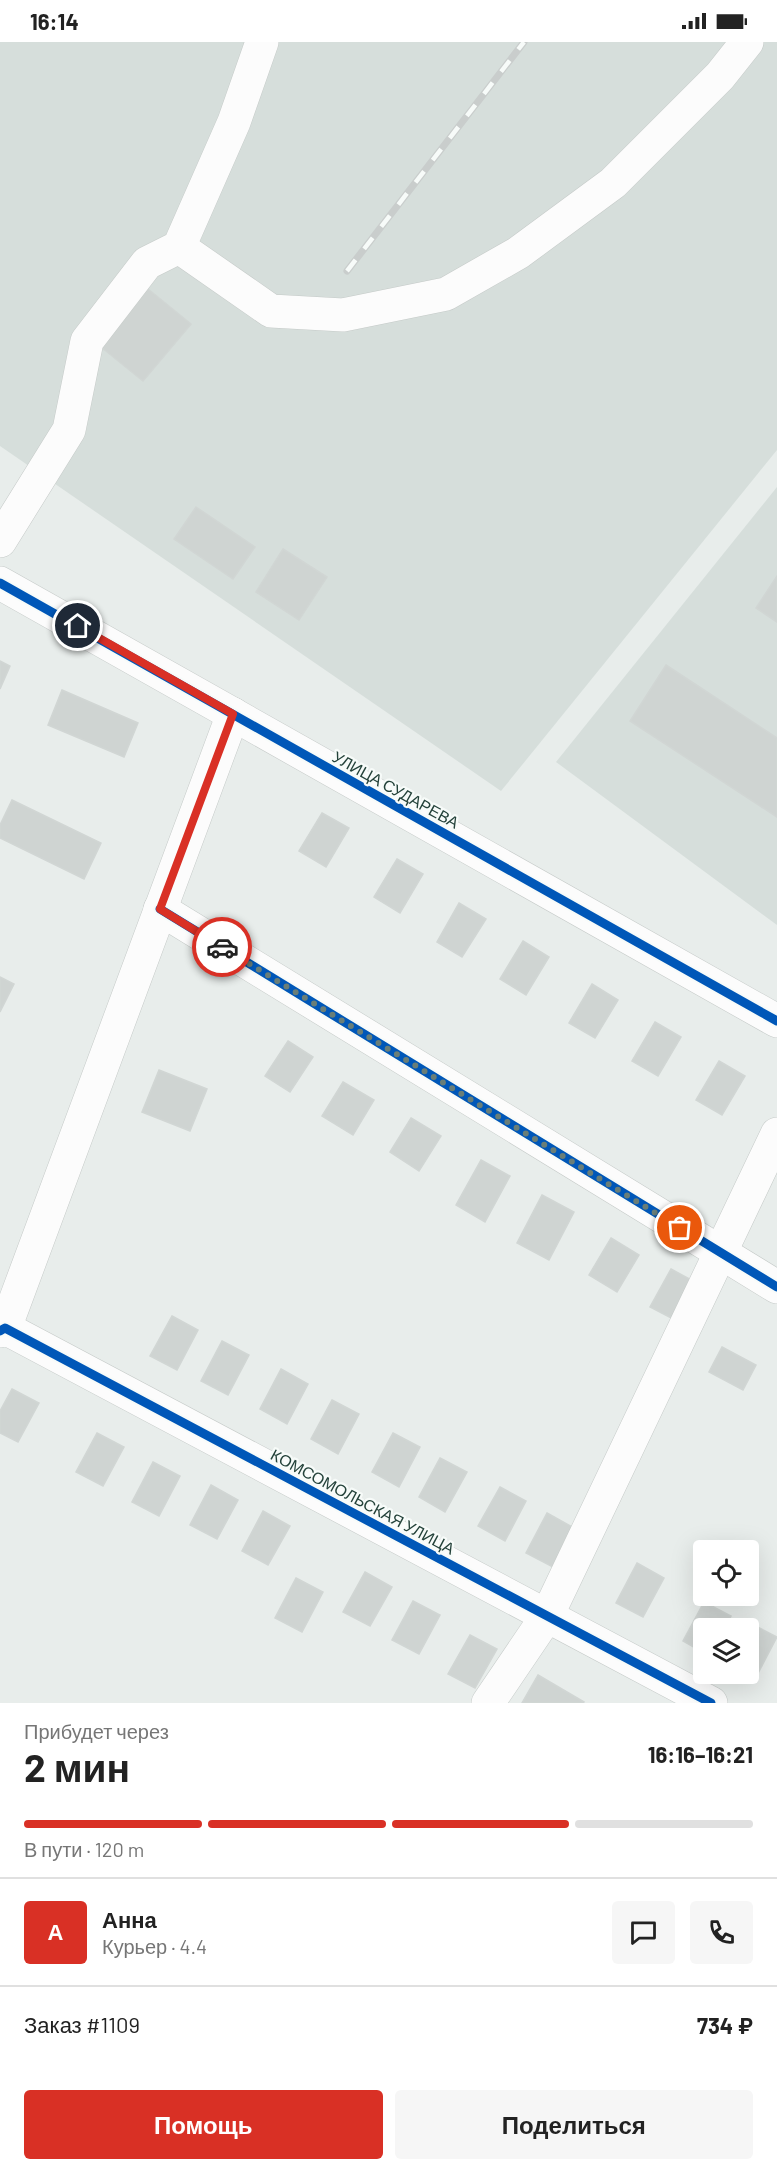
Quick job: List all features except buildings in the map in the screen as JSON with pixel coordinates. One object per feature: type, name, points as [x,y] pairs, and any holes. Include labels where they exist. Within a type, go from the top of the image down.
[{"type":"street","points":[[0,541],[69,430],[87,341],[147,264],[179,247],[234,122],[262,42]]},
{"type":"street","points":[[179,247],[271,311],[343,315],[446,294],[518,253],[613,183],[720,76],[747,42]]},
{"type":"street","name":"УЛИЦА СУДАРЕВА","points":[[0,582],[775,1017]]},
{"type":"street","points":[[3,1330],[233,714]]},
{"type":"street","points":[[160,909],[777,1287]]},
{"type":"street","points":[[488,1703],[547,1616],[777,1134]]},
{"type":"street","name":"КОМСОМОЛЬСКАЯ УЛИЦА","points":[[3,1330],[711,1703]]},
{"type":"shaded area","points":[[0,42],[777,42],[777,450],[501,791],[0,446]]},
{"type":"shaded area","points":[[777,487],[777,925],[556,762]]},
{"type":"railway","points":[[347,271],[524,42]]},
{"type":"cycle path","points":[[0,583],[777,1021]]},
{"type":"cycle path","points":[[160,909],[777,1287]]},
{"type":"cycle path","points":[[0,1331],[5,1328],[711,1703]]},
{"type":"way so far","points":[[222,947],[680,1228]]},
{"type":"route","points":[[78,626],[233,714],[160,909],[222,947]]}]
